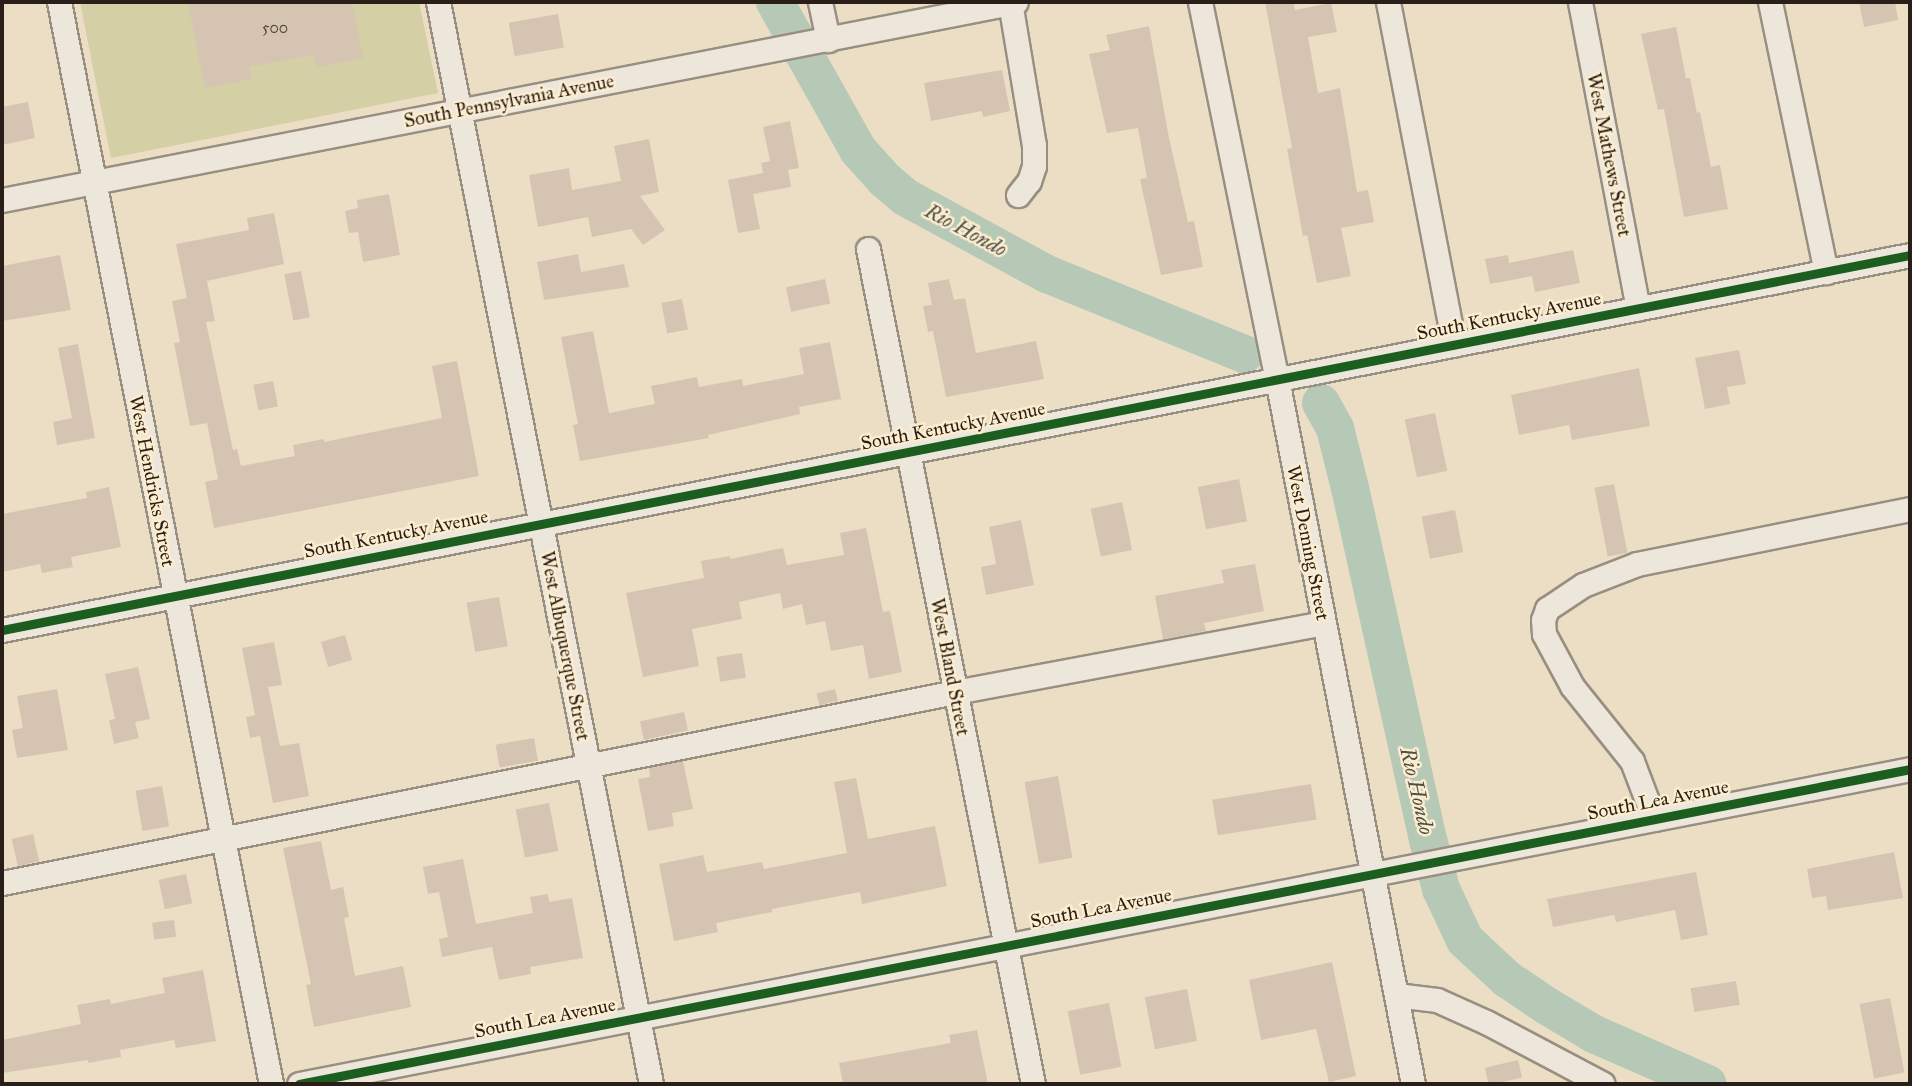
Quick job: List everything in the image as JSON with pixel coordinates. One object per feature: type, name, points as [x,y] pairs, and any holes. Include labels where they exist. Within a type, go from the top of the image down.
[{"type":"street","name":"West Hendricks Street","points":[[59,2],[271,1084]]},
{"type":"street","name":"West Albuquerque Street","points":[[439,2],[651,1084]]},
{"type":"street","points":[[820,2],[828,40]]},
{"type":"street","name":"South Pennsylvania Avenue","points":[[2,200],[1012,2]]},
{"type":"street","points":[[1012,2],[1034,145],[1034,166],[1029,181],[1018,195]]},
{"type":"street","name":"West Deming Street","points":[[1200,2],[1277,379],[1413,1084]]},
{"type":"street","points":[[1388,2],[1454,345]]},
{"type":"street","name":"West Mathews Street","points":[[1580,2],[1638,309]]},
{"type":"street","points":[[1770,2],[1826,272]]},
{"type":"street","name":"West Bland Street","points":[[868,249],[1033,1084]]},
{"type":"street","name":"South Kentucky Avenue","points":[[2,630],[1910,255]]},
{"type":"street","points":[[1654,819],[1632,761],[1572,686],[1548,642],[1543,620],[1547,609],[1583,585],[1637,564],[1910,509]]},
{"type":"street","points":[[2,883],[955,692],[1324,623]]},
{"type":"street","name":"South Lea Avenue","points":[[299,1084],[1372,872],[1910,769]]},
{"type":"street","points":[[1396,995],[1437,1000],[1486,1022],[1603,1084]]},
{"type":"shaded area","points":[[80,2],[419,2],[438,93],[111,158]]},
{"type":"building","points":[[188,2],[352,2],[363,58],[317,67],[314,55],[249,67],[251,79],[205,88]]},
{"type":"building","points":[[1265,2],[1293,2],[1295,10],[1331,3],[1337,32],[1308,37],[1318,93],[1340,88],[1357,192],[1368,190],[1374,222],[1341,228],[1351,276],[1317,283],[1297,204],[1287,149],[1292,148]]},
{"type":"building","points":[[1859,2],[1895,2],[1898,20],[1864,27]]},
{"type":"building","points":[[558,14],[564,47],[515,56],[509,23]]},
{"type":"building","points":[[1149,26],[1168,133],[1188,222],[1194,221],[1203,267],[1161,275],[1140,179],[1147,178],[1138,128],[1107,133],[1089,54],[1110,50],[1106,35]]},
{"type":"building","points":[[1676,27],[1686,78],[1690,78],[1697,113],[1700,112],[1711,167],[1720,165],[1728,209],[1684,217],[1664,109],[1658,110],[1641,34]]},
{"type":"building","points":[[1002,70],[1010,111],[983,117],[982,111],[931,121],[924,83]]},
{"type":"building","points":[[28,102],[35,138],[2,145],[2,107]]},
{"type":"building","points":[[790,121],[799,168],[788,170],[791,187],[753,194],[760,229],[738,233],[728,180],[763,173],[761,163],[770,161],[763,127]]},
{"type":"building","points":[[649,139],[659,192],[640,196],[665,230],[643,245],[631,229],[592,237],[588,217],[538,227],[529,175],[569,168],[572,190],[621,181],[614,146]]},
{"type":"building","points":[[389,194],[400,255],[363,262],[358,232],[349,233],[345,211],[358,208],[357,200]]},
{"type":"building","points":[[274,213],[284,264],[207,281],[215,321],[206,322],[233,450],[237,449],[241,466],[295,456],[293,445],[324,439],[324,442],[442,418],[432,366],[457,361],[479,476],[214,528],[205,482],[218,479],[207,423],[190,426],[174,343],[180,342],[172,301],[187,298],[176,244],[249,230],[247,218]]},
{"type":"building","points":[[1573,250],[1580,283],[1535,292],[1532,276],[1490,284],[1485,259],[1508,255],[1509,263]]},
{"type":"building","points":[[578,254],[581,272],[624,264],[629,287],[544,300],[537,262]]},
{"type":"building","points":[[60,255],[71,310],[2,321],[2,266]]},
{"type":"building","points":[[301,271],[310,317],[293,320],[284,274]]},
{"type":"building","points":[[825,279],[830,303],[791,312],[786,287]]},
{"type":"building","points":[[949,279],[954,300],[965,298],[976,353],[1036,341],[1044,379],[946,397],[933,331],[928,332],[923,306],[932,305],[928,283]]},
{"type":"building","points":[[682,299],[688,329],[667,333],[661,303]]},
{"type":"building","points":[[593,331],[609,413],[655,404],[651,386],[697,377],[699,387],[742,379],[743,386],[804,374],[799,348],[830,342],[841,399],[799,407],[800,414],[708,435],[709,438],[580,461],[573,425],[578,424],[561,337]]},
{"type":"building","points":[[78,344],[95,438],[57,445],[53,422],[72,418],[58,348]]},
{"type":"building","points":[[1739,350],[1746,384],[1727,387],[1730,404],[1705,409],[1695,358]]},
{"type":"building","points":[[1639,368],[1650,426],[1572,440],[1569,425],[1519,435],[1511,395]]},
{"type":"building","points":[[273,381],[278,407],[258,410],[253,385]]},
{"type":"building","points":[[1435,413],[1447,471],[1417,477],[1405,419]]},
{"type":"building","points":[[1239,479],[1247,521],[1206,529],[1198,487]]},
{"type":"building","points":[[1614,484],[1627,553],[1608,557],[1594,488]]},
{"type":"building","points":[[109,487],[121,547],[71,557],[73,567],[42,573],[40,564],[2,572],[2,514],[87,498],[86,492]]},
{"type":"building","points":[[1122,502],[1132,550],[1101,557],[1091,509]]},
{"type":"building","points":[[1455,510],[1463,552],[1430,559],[1422,516]]},
{"type":"building","points":[[1021,520],[1034,585],[986,595],[981,567],[996,564],[989,527]]},
{"type":"building","points":[[866,528],[883,612],[890,611],[902,672],[869,679],[863,645],[831,651],[825,621],[806,625],[802,604],[783,609],[780,593],[739,602],[742,619],[692,629],[699,666],[643,677],[626,593],[704,578],[701,561],[730,556],[730,559],[783,548],[787,565],[844,555],[840,533]]},
{"type":"building","points":[[1255,564],[1264,611],[1204,623],[1206,631],[1163,639],[1155,596],[1224,583],[1221,570]]},
{"type":"building","points":[[499,597],[508,646],[475,652],[467,603]]},
{"type":"building","points":[[345,635],[352,660],[328,667],[321,642]]},
{"type":"building","points":[[274,642],[282,685],[268,687],[280,746],[299,743],[309,796],[273,803],[260,736],[250,738],[246,717],[255,715],[242,648]]},
{"type":"building","points":[[742,653],[746,678],[720,682],[716,657]]},
{"type":"building","points":[[138,667],[150,719],[135,722],[139,738],[114,744],[109,720],[115,719],[105,674]]},
{"type":"building","points":[[57,689],[68,750],[17,758],[12,730],[23,728],[17,696]]},
{"type":"building","points":[[835,689],[838,701],[819,705],[817,694]]},
{"type":"building","points":[[684,712],[688,731],[644,740],[640,721]]},
{"type":"building","points":[[534,738],[538,761],[500,767],[496,745]]},
{"type":"building","points":[[683,761],[693,809],[672,813],[674,826],[648,831],[638,779],[650,777],[649,768]]},
{"type":"building","points":[[1058,776],[1072,858],[1039,864],[1025,782]]},
{"type":"building","points":[[856,778],[868,839],[935,826],[947,886],[862,904],[860,892],[772,909],[772,912],[716,923],[718,932],[674,941],[659,864],[703,855],[707,872],[762,862],[764,869],[847,853],[834,782]]},
{"type":"building","points":[[1311,784],[1317,820],[1218,835],[1212,800]]},
{"type":"building","points":[[162,786],[169,826],[143,831],[135,791]]},
{"type":"building","points":[[549,803],[558,851],[525,858],[516,809]]},
{"type":"building","points":[[33,834],[39,861],[18,866],[12,839]]},
{"type":"building","points":[[321,841],[331,890],[343,887],[349,917],[344,918],[355,976],[403,966],[411,1007],[314,1027],[306,985],[311,984],[283,848]]},
{"type":"building","points":[[1894,852],[1903,898],[1828,910],[1826,896],[1812,898],[1807,869]]},
{"type":"building","points":[[463,859],[476,924],[533,913],[530,897],[548,894],[549,902],[572,898],[583,958],[530,967],[531,974],[499,980],[492,947],[442,957],[439,939],[448,937],[439,892],[428,894],[423,867]]},
{"type":"building","points":[[1696,872],[1708,935],[1681,940],[1675,910],[1616,922],[1614,915],[1553,927],[1547,899]]},
{"type":"building","points":[[186,874],[192,903],[165,909],[159,880]]},
{"type":"building","points":[[174,920],[176,937],[154,940],[152,923]]},
{"type":"building","points":[[1332,962],[1356,1076],[1329,1082],[1316,1029],[1261,1040],[1249,980]]},
{"type":"building","points":[[203,970],[216,1041],[176,1048],[174,1040],[120,1050],[121,1057],[2,1073],[2,1040],[81,1024],[77,1005],[110,999],[111,1004],[165,993],[162,978]]},
{"type":"building","points":[[1736,981],[1740,1005],[1694,1012],[1691,988]]},
{"type":"building","points":[[1187,989],[1197,1041],[1155,1049],[1145,997]]},
{"type":"building","points":[[1890,998],[1905,1073],[1874,1079],[1860,1004]]},
{"type":"building","points":[[1109,1003],[1121,1067],[1080,1075],[1068,1011]]},
{"type":"building","points":[[977,1030],[988,1084],[843,1084],[839,1063],[951,1043],[949,1035]]},
{"type":"building","points":[[1518,1060],[1522,1078],[1489,1084],[1485,1068]]},
{"type":"waterway","name":"Rio Hondo","points":[[775,2],[858,150],[885,180],[905,197],[1047,274],[1244,354]]},
{"type":"waterway","name":"Rio Hondo","points":[[1321,403],[1335,428],[1350,488],[1441,889],[1465,940],[1507,979],[1594,1034],[1708,1084]]},
{"type":"cycle path","points":[[2,630],[1910,255]]},
{"type":"cycle path","points":[[299,1084],[1910,769]]}]
